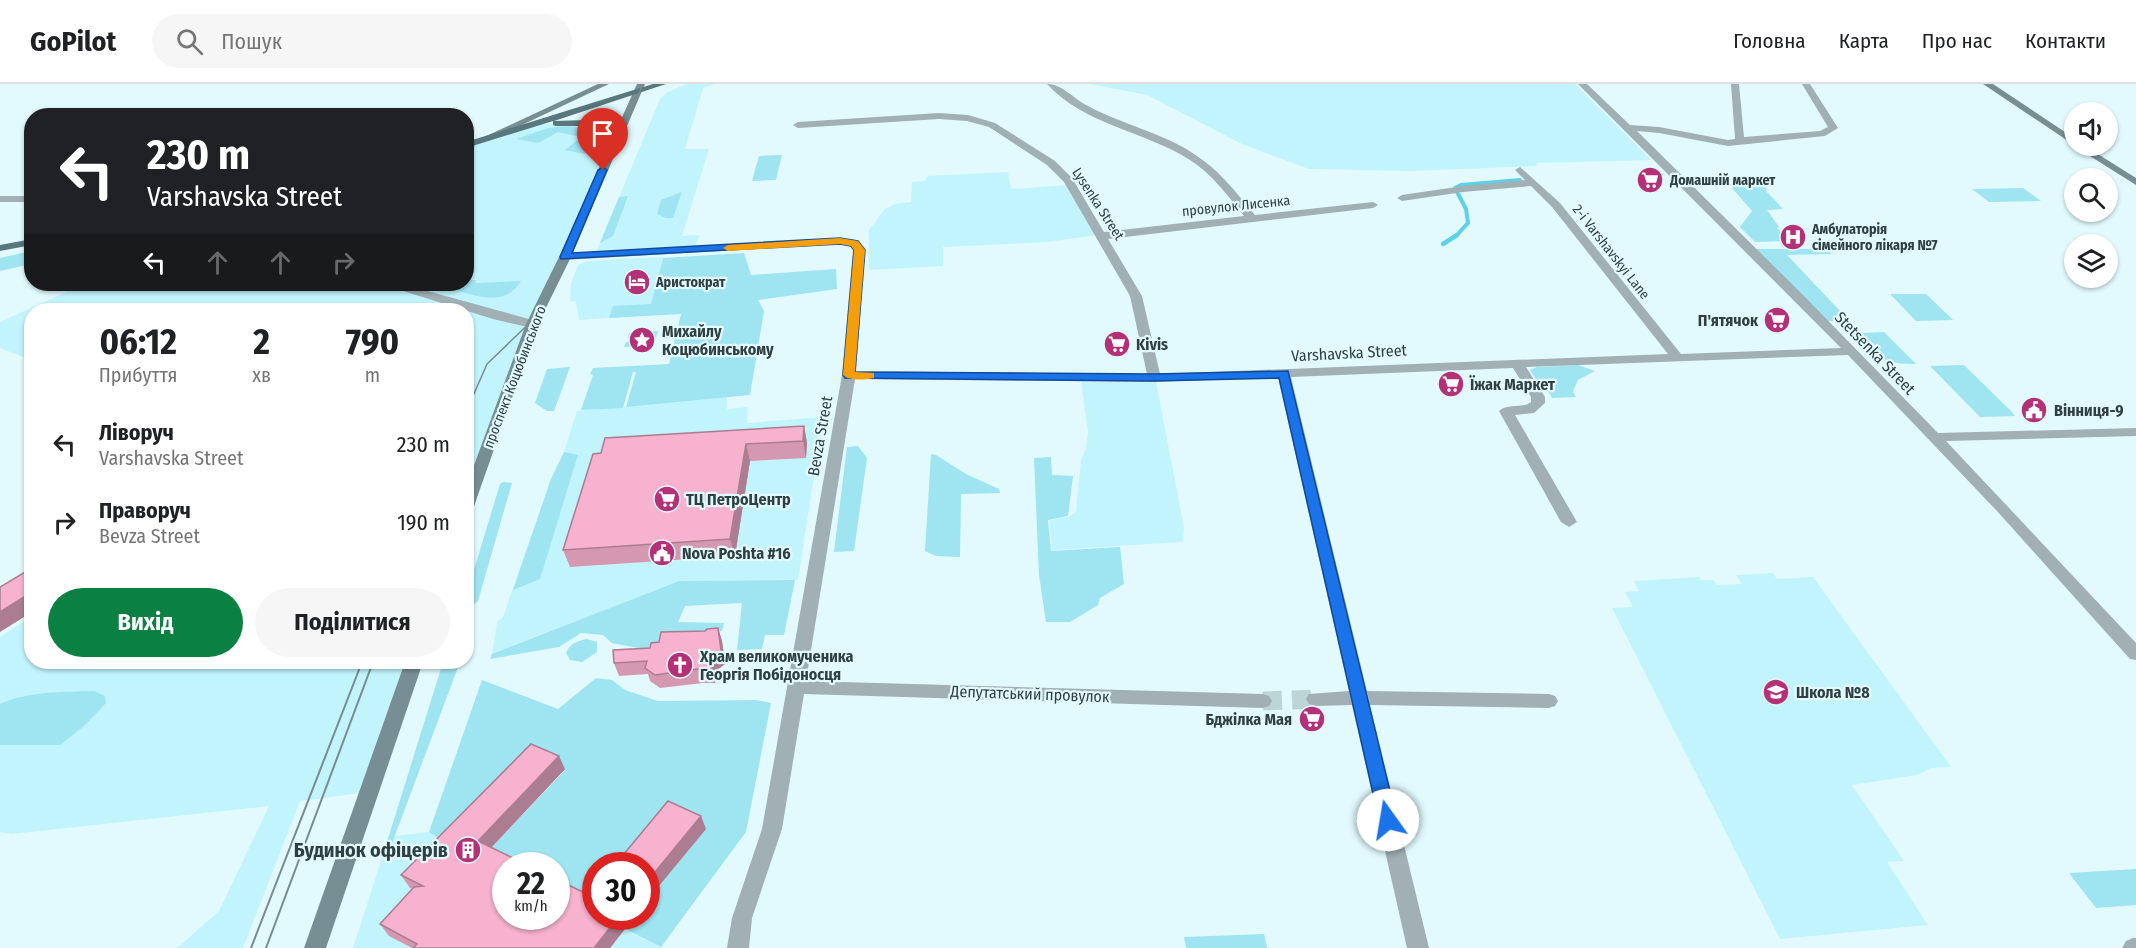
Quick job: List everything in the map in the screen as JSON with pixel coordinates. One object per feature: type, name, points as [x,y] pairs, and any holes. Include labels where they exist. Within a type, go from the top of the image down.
[{"type":"main road","points":[[481,140],[605,84]]},
{"type":"main road","points":[[474,142],[638,88],[662,84]]},
{"type":"main road","points":[[1987,84],[2064,135]]},
{"type":"main road","name":"проспект Коцюбинського","points":[[474,486],[532,324],[565,257],[638,88]]},
{"type":"main road","points":[[529,125],[577,122],[594,125],[616,138]]},
{"type":"main road","points":[[2095,156],[2136,182]]},
{"type":"main road","points":[[0,248],[24,244]]},
{"type":"main road","points":[[315,948],[412,669]]},
{"type":"street","points":[[1050,84],[1113,123],[1172,146],[1193,157],[1207,168],[1252,219]]},
{"type":"street","name":"Stetsenka Street","points":[[1582,84],[1629,128],[1850,351],[2136,654]]},
{"type":"street","points":[[1735,84],[1739,140]]},
{"type":"street","points":[[1629,128],[1659,130],[1728,143],[1740,142],[1739,140],[1822,134],[1833,128],[1806,84]]},
{"type":"street","name":"Lysenka Street","points":[[798,125],[939,117],[981,121],[1012,136],[1051,163],[1068,180],[1136,296],[1154,378]]},
{"type":"street","name":"2-i Varshavskyi Lane","points":[[1520,170],[1556,205],[1676,356]]},
{"type":"street","points":[[1402,198],[1451,190],[1531,183]]},
{"type":"street","points":[[0,199],[24,199]]},
{"type":"street","name":"провулок Лисенка","points":[[1102,236],[1373,205]]},
{"type":"street","name":"Bevza Street","points":[[565,257],[840,241],[854,243],[860,250],[849,375],[772,829],[742,918],[738,948]]},
{"type":"street","points":[[414,291],[454,303]]},
{"type":"street","points":[[474,309],[532,324]]},
{"type":"street","name":"Varshavska Street","points":[[849,375],[1154,378],[1850,351]]},
{"type":"street","points":[[1517,364],[1538,397],[1538,403],[1530,410],[1506,411],[1569,522]]},
{"type":"street","points":[[1284,374],[1418,948]]},
{"type":"street","points":[[1933,437],[2136,432]]},
{"type":"street","points":[[2117,634],[2136,634]]},
{"type":"street","name":"Депутатський провулок","points":[[796,687],[1263,701]]},
{"type":"street","points":[[1315,699],[1549,701]]},
{"type":"shaded area","points":[[686,84],[715,84],[703,88],[685,149],[709,149],[682,236],[700,235],[695,247],[597,250],[660,99],[666,93]]},
{"type":"shaded area","points":[[1090,84],[1575,84],[1651,160],[1536,163],[1537,166],[1412,171],[1309,169],[1242,144],[1147,95]]},
{"type":"shaded area","points":[[577,122],[616,138],[532,324],[474,309],[474,303],[454,303],[414,291],[474,291],[474,143],[529,125]]},
{"type":"shaded area","points":[[567,126],[589,130],[596,136],[585,154],[565,150],[581,137],[558,132],[538,143],[516,139],[548,128]]},
{"type":"shaded area","points":[[782,155],[776,180],[752,181],[759,156]]},
{"type":"shaded area","points":[[1008,172],[1011,189],[1069,185],[1098,235],[1047,242],[943,247],[943,266],[869,270],[869,230],[885,209],[895,204],[911,202],[912,182],[925,181],[928,176]]},
{"type":"shaded area","points":[[1738,177],[1756,177],[1767,189],[1765,190],[1783,209],[1767,210],[1779,227],[1777,228],[1790,241],[1755,242],[1740,227],[1752,211],[1732,188],[1739,182]]},
{"type":"shaded area","points":[[2023,188],[2041,201],[1989,202],[1972,189]]},
{"type":"shaded area","points":[[682,192],[673,218],[657,214],[661,200]]},
{"type":"shaded area","points":[[628,196],[613,236],[600,243],[619,197]]},
{"type":"shaded area","points":[[1755,249],[1827,249],[1832,254],[1787,255],[1861,333],[1884,332],[1916,364],[1888,362],[1870,354],[1836,321],[1827,321]]},
{"type":"shaded area","points":[[24,253],[24,266],[0,271],[0,258]]},
{"type":"shaded area","points":[[744,253],[751,275],[836,269],[837,289],[758,300],[764,311],[750,395],[626,407],[636,372],[633,372],[623,408],[581,410],[593,375],[590,374],[593,368],[669,364],[681,314],[609,318],[613,306],[651,304],[663,258]]},
{"type":"shaded area","points":[[663,257],[649,315],[579,320],[576,301],[570,302],[571,283],[578,265],[587,261]]},
{"type":"shaded area","points":[[474,280],[476,280],[475,283],[521,281],[504,296],[494,298],[460,291],[474,291]]},
{"type":"shaded area","points":[[69,291],[410,291],[449,303],[42,303]]},
{"type":"shaded area","points":[[1890,294],[1926,294],[1953,320],[1916,321]]},
{"type":"shaded area","points":[[24,311],[24,357],[0,348],[0,322]]},
{"type":"shaded area","points":[[474,311],[532,325],[474,495]]},
{"type":"shaded area","points":[[658,331],[654,345],[624,347],[626,342],[633,341],[634,338],[628,338],[629,333]]},
{"type":"shaded area","points":[[1578,365],[1595,371],[1578,380],[1573,391],[1576,397],[1552,398],[1545,386],[1540,386],[1530,370],[1537,367]]},
{"type":"shaded area","points":[[1964,365],[2015,416],[1980,417],[1930,366]]},
{"type":"shaded area","points":[[570,367],[554,411],[547,411],[535,403],[547,369]]},
{"type":"shaded area","points":[[1081,382],[1156,382],[1184,528],[1183,542],[1052,550],[1049,520],[1068,517],[1076,512],[1081,460],[1086,449],[1088,432]]},
{"type":"shaded area","points":[[727,397],[727,409],[748,407],[747,423],[823,417],[798,580],[679,581],[492,654],[497,622],[503,617],[577,411]]},
{"type":"shaded area","points":[[858,446],[867,458],[854,551],[834,552],[847,447]]},
{"type":"shaded area","points":[[564,452],[578,455],[540,579],[513,590],[551,479]]},
{"type":"shaded area","points":[[931,454],[999,489],[1000,493],[961,494],[960,557],[936,556],[925,551]]},
{"type":"shaded area","points":[[1051,457],[1052,475],[1073,476],[1068,516],[1048,520],[1051,551],[1120,547],[1124,584],[1100,598],[1098,605],[1070,622],[1046,622],[1039,575],[1034,458]]},
{"type":"shaded area","points":[[512,483],[478,601],[474,604],[474,570],[500,484]]},
{"type":"shaded area","name":"Школа №8","points":[[1773,573],[1777,579],[1813,577],[1951,767],[1931,768],[1917,775],[1852,785],[1904,861],[1887,862],[1928,925],[1780,939],[1612,608],[1633,607],[1625,592],[1639,591],[1634,581],[1699,577],[1701,580],[1713,580],[1717,585],[1742,584],[1736,575]]},
{"type":"shaded area","points":[[795,580],[784,635],[765,635],[762,649],[737,650],[742,603],[685,606],[678,622],[724,623],[722,631],[663,637],[649,650],[612,643],[603,635],[581,633],[559,647],[490,659],[492,654],[679,581]]},
{"type":"shaded area","points":[[24,622],[24,669],[413,669],[369,792],[300,801],[243,948],[177,948],[219,911],[269,806],[11,834],[0,832],[0,637]]},
{"type":"shaded area","points":[[587,639],[597,642],[597,652],[582,662],[570,660],[566,653],[570,647]]},
{"type":"shaded area","points":[[441,669],[457,669],[391,846],[386,845]]},
{"type":"shaded area","points":[[596,678],[612,680],[625,690],[658,701],[756,700],[771,703],[746,832],[661,947],[627,930],[660,930],[660,886],[705,829],[657,852],[582,852],[582,900],[570,894],[570,852],[492,852],[492,856],[486,853],[565,770],[450,846],[429,832],[482,680],[558,709]]},
{"type":"shaded area","points":[[94,691],[105,696],[106,703],[84,726],[60,745],[0,745],[0,704],[34,694]]},
{"type":"shaded area","points":[[429,832],[450,846],[492,898],[492,930],[570,930],[570,917],[582,917],[582,930],[625,930],[662,948],[353,948],[386,845],[391,846],[395,836]]},
{"type":"shaded area","points":[[2136,869],[2136,905],[2096,908],[2069,873]]},
{"type":"shaded area","points":[[1264,934],[1267,948],[1186,948],[1184,937]]},
{"type":"building","name":"ТЦ ПетроЦентр","points":[[804,426],[803,441],[746,444],[730,539],[563,550],[593,454],[601,453],[605,438]]},
{"type":"building","points":[[24,573],[24,597],[0,612],[0,587]]},
{"type":"building","points":[[718,628],[721,651],[713,657],[711,670],[698,669],[655,675],[645,668],[647,661],[614,663],[613,650],[650,648],[651,643],[659,642],[661,632],[705,631]]},
{"type":"building","name":"Будинок офіцерів","points":[[531,744],[559,756],[478,841],[500,852],[492,852],[492,930],[570,930],[570,886],[582,892],[582,930],[608,930],[594,948],[413,948],[417,944],[380,924],[414,887],[423,886],[401,875]]},
{"type":"building","points":[[668,801],[701,816],[660,866],[660,852],[626,852]]},
{"type":"waterway","points":[[1457,235],[1468,223],[1466,209],[1455,188],[1461,185],[1520,180]]},
{"type":"waterway","points":[[1443,244],[1457,235]]},
{"type":"tunnel","points":[[1263,701],[1315,699]]},
{"type":"tram line","points":[[474,394],[487,364],[542,311],[569,257],[643,84]]},
{"type":"tram line","points":[[251,948],[359,669]]},
{"type":"tram line","points":[[266,948],[370,669]]},
{"type":"slow traffic","points":[[728,248],[840,241],[854,243],[860,250],[849,375],[870,375]]},
{"type":"place","name":"Домашній маркет","points":[[1650,180]]},
{"type":"place","name":"Амбулаторія сімейного лікаря №7","points":[[1793,237]]},
{"type":"place","name":"Аристократ","points":[[637,282]]},
{"type":"place","name":"П'ятячок","points":[[1777,320]]},
{"type":"place","name":"Михайлу Коцюбинському","points":[[642,340]]},
{"type":"place","name":"Kivis","points":[[1117,344]]},
{"type":"place","name":"Їжак Маркет","points":[[1451,384]]},
{"type":"place","name":"Вінниця-9","points":[[2034,410]]},
{"type":"place","name":"ТЦ ПетроЦентр","points":[[667,499]]},
{"type":"place","name":"Nova Poshta #16","points":[[662,553]]},
{"type":"place","name":"Храм великомученика Георгія Побідоносця","points":[[680,665]]},
{"type":"place","name":"Школа №8","points":[[1776,692]]},
{"type":"place","name":"Бджілка Мая","points":[[1312,719]]},
{"type":"place","name":"Будинок офіцерів","points":[[468,850]]},
{"type":"route","points":[[603,170],[565,257],[840,241],[854,243],[860,250],[849,375],[1154,378],[1284,374],[1388,820]]}]
